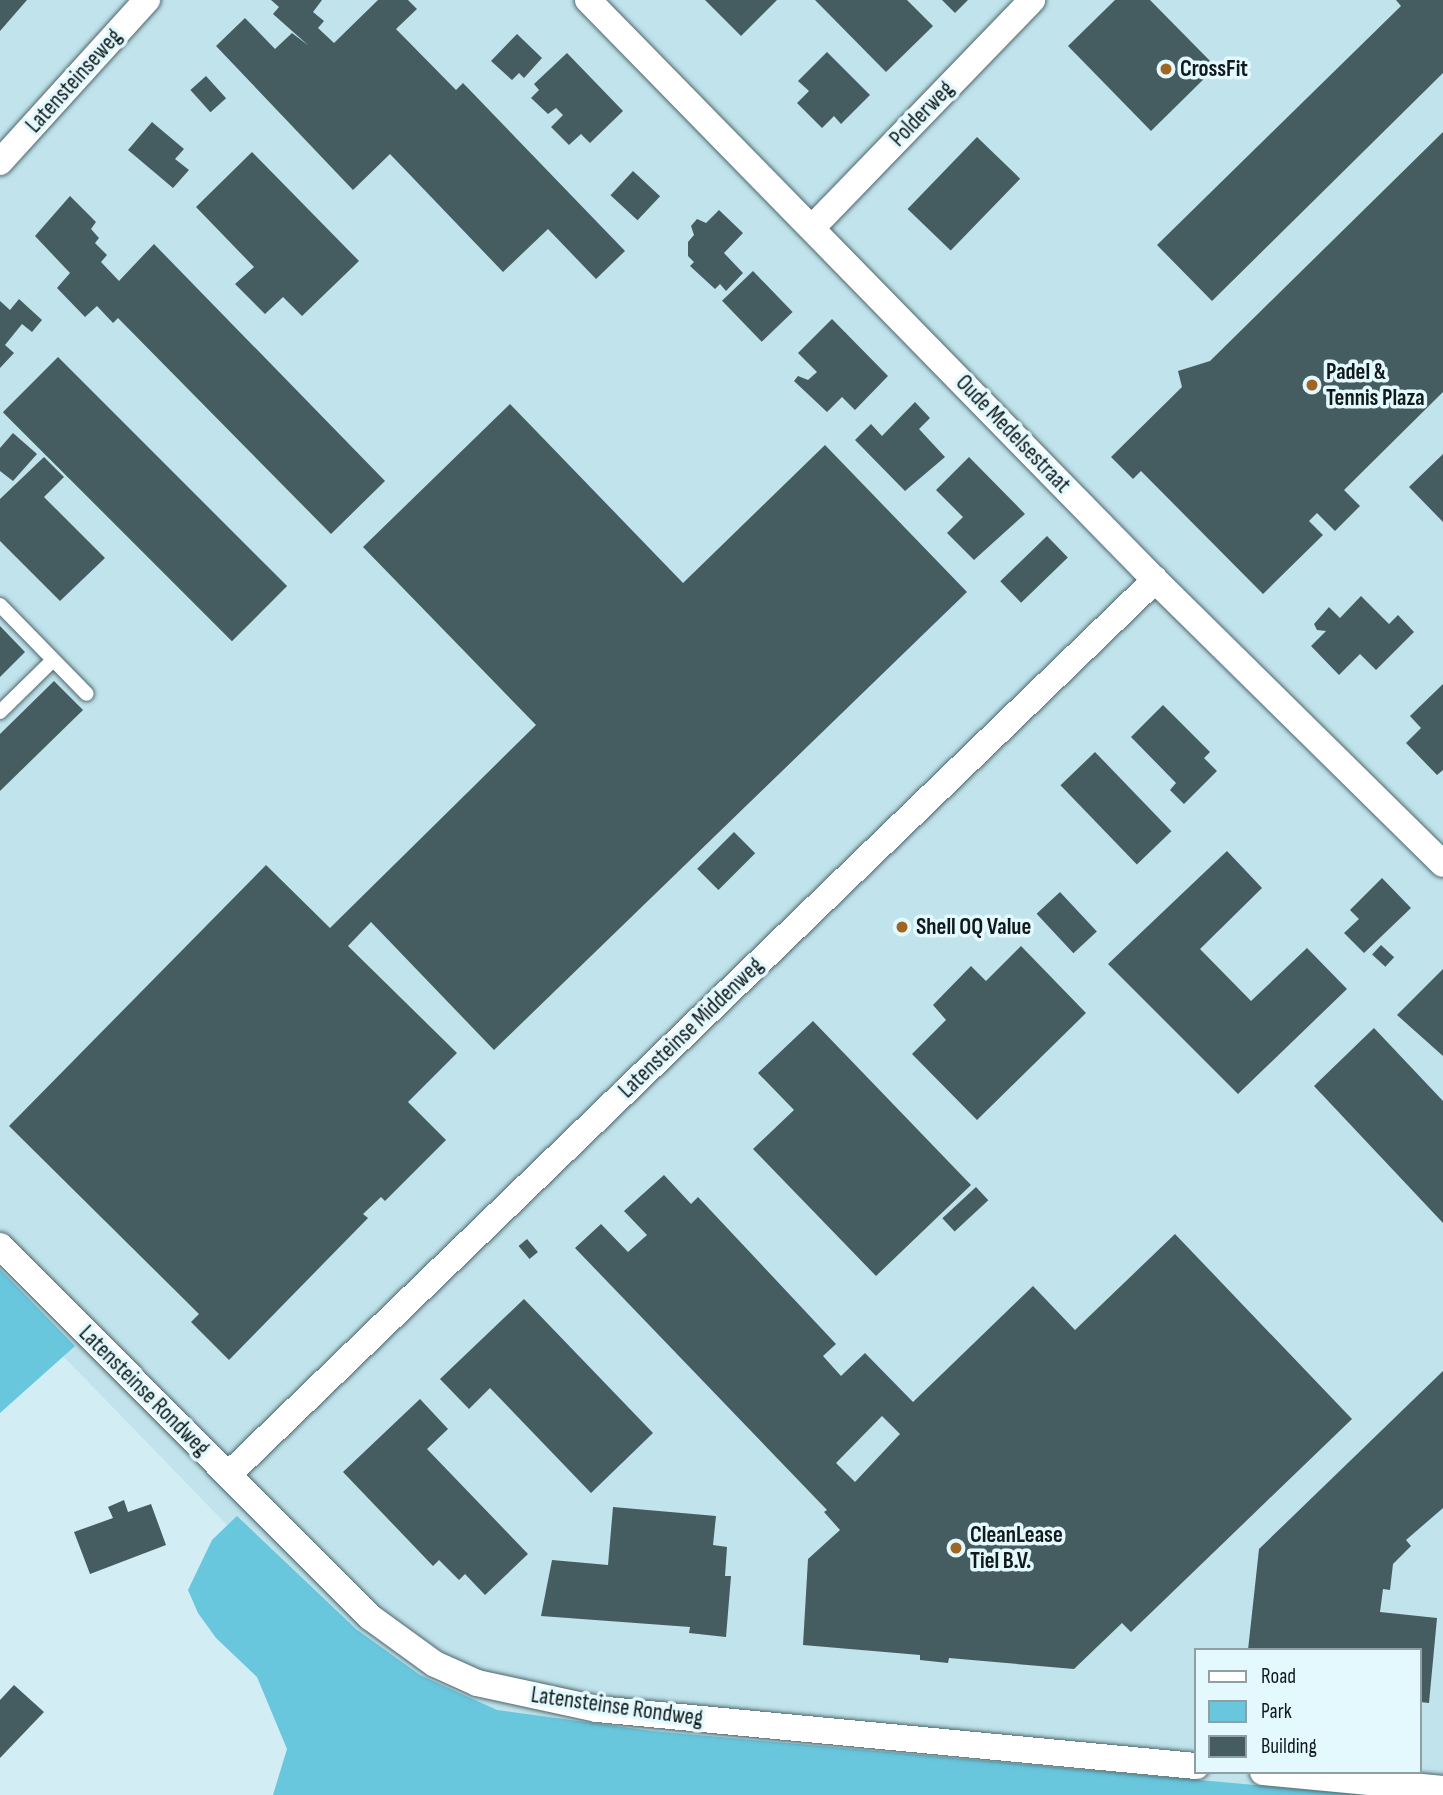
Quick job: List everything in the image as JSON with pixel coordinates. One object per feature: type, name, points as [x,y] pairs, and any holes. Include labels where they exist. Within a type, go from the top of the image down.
[{"type":"street","name":"Latensteinseweg","points":[[0,162],[147,0]]},
{"type":"street","name":"Oude Medelsestraat","points":[[587,0],[1155,580],[1443,864]]},
{"type":"street","name":"Polderweg","points":[[812,228],[1032,0]]},
{"type":"street","name":"Latensteinse Middenweg","points":[[228,1475],[1155,580]]},
{"type":"street","name":"Latensteinse Rondweg","points":[[0,1246],[370,1617],[435,1664],[477,1683],[597,1710],[1194,1766]]},
{"type":"street","points":[[1284,1774],[1443,1789]]},
{"type":"lane","points":[[0,606],[87,694]]},
{"type":"lane","points":[[0,712],[54,660]]},
{"type":"shaded area","points":[[0,0],[1443,0],[1443,1795],[748,1795],[483,1734],[323,1624],[0,1291]]},
{"type":"green space","points":[[0,1269],[75,1346],[0,1413]]},
{"type":"green space","points":[[237,1516],[356,1629],[420,1675],[497,1710],[652,1731],[1366,1795],[273,1795],[287,1749],[257,1677],[216,1638],[198,1613],[188,1590],[212,1540]]},
{"type":"building","points":[[0,0],[27,0],[0,31]]},
{"type":"building","points":[[271,0],[322,0],[313,12],[324,21],[318,28],[334,43],[378,0],[408,0],[417,9],[396,29],[456,90],[463,83],[625,251],[596,279],[548,229],[503,272],[390,154],[353,190],[216,46],[245,18],[275,49],[292,33],[309,46],[273,14],[279,7]]},
{"type":"building","points":[[705,0],[777,0],[741,36]]},
{"type":"building","points":[[815,0],[907,0],[933,26],[886,72]]},
{"type":"building","points":[[942,0],[968,0],[955,13]]},
{"type":"building","points":[[1115,0],[1150,0],[1216,67],[1151,131],[1068,46]]},
{"type":"building","points":[[1396,0],[1443,0],[1443,73],[1212,301],[1157,245],[1401,6]]},
{"type":"building","points":[[517,34],[542,58],[524,78],[519,73],[512,80],[491,61]]},
{"type":"building","points":[[827,52],[870,95],[841,124],[834,116],[822,128],[797,103],[809,91],[798,81]]},
{"type":"building","points":[[567,53],[623,111],[590,143],[581,134],[569,145],[551,127],[563,115],[556,108],[548,114],[531,98],[539,90],[534,84]]},
{"type":"building","points":[[206,76],[226,98],[210,112],[190,90]]},
{"type":"building","points":[[152,122],[184,149],[175,159],[189,170],[173,188],[128,150]]},
{"type":"building","points":[[1443,132],[1443,392],[1344,490],[1360,506],[1335,531],[1317,513],[1309,521],[1323,535],[1263,594],[1141,471],[1133,479],[1111,457],[1182,387],[1178,371],[1210,361]]},
{"type":"building","points":[[977,137],[1020,179],[951,251],[908,209]]},
{"type":"building","points":[[252,152],[359,261],[302,316],[283,297],[265,314],[235,284],[254,267],[196,207]]},
{"type":"building","points":[[633,171],[660,196],[638,220],[610,195]]},
{"type":"building","points":[[70,196],[96,222],[91,229],[99,238],[95,243],[107,255],[101,262],[119,281],[154,244],[385,481],[331,534],[118,318],[113,323],[97,306],[85,317],[57,288],[70,273],[35,236]]},
{"type":"building","points":[[719,210],[743,233],[724,253],[743,273],[726,291],[720,284],[715,289],[690,266],[694,262],[688,256],[688,242],[694,235],[691,226],[697,219],[706,223]]},
{"type":"building","points":[[753,271],[793,312],[762,342],[722,301]]},
{"type":"building","points":[[19,299],[42,320],[32,332],[22,324],[5,345],[14,353],[0,368],[0,301],[10,310]]},
{"type":"building","points":[[832,319],[888,376],[855,410],[842,397],[827,412],[794,381],[798,376],[808,380],[817,372],[798,353]]},
{"type":"building","points":[[58,357],[287,586],[232,641],[3,412]]},
{"type":"building","points":[[915,402],[930,418],[919,429],[945,457],[905,491],[855,440],[871,424],[882,436]]},
{"type":"building","points":[[510,404],[683,583],[825,445],[967,592],[494,1050],[371,922],[348,946],[457,1053],[408,1102],[446,1140],[385,1201],[381,1197],[363,1214],[368,1218],[229,1360],[191,1322],[199,1314],[9,1126],[266,865],[330,928],[536,725],[363,547]]},
{"type":"building","points":[[13,433],[37,454],[13,481],[0,471],[0,448]]},
{"type":"building","points":[[1443,454],[1443,522],[1409,487]]},
{"type":"building","points":[[44,457],[64,477],[44,497],[105,558],[60,601],[0,541],[0,499]]},
{"type":"building","points":[[969,457],[1025,514],[974,560],[947,533],[963,517],[936,490]]},
{"type":"building","points":[[1047,536],[1068,558],[1021,603],[1000,581]]},
{"type":"building","points":[[1361,596],[1389,624],[1398,615],[1414,632],[1376,670],[1360,654],[1339,675],[1311,646],[1326,631],[1317,630],[1314,624],[1329,607],[1340,618]]},
{"type":"building","points":[[0,626],[25,652],[0,677]]},
{"type":"building","points":[[54,681],[83,710],[0,791],[0,734]]},
{"type":"building","points":[[1443,684],[1443,770],[1437,775],[1406,743],[1421,728],[1410,716]]},
{"type":"building","points":[[1163,705],[1210,752],[1204,758],[1217,771],[1184,804],[1170,790],[1176,783],[1131,737]]},
{"type":"building","points":[[1095,752],[1171,831],[1137,864],[1060,785]]},
{"type":"building","points":[[734,832],[755,853],[718,890],[697,869]]},
{"type":"building","points":[[1227,851],[1262,888],[1200,949],[1251,1001],[1307,948],[1347,989],[1238,1094],[1108,964]]},
{"type":"building","points":[[1382,878],[1411,908],[1364,953],[1344,933],[1359,919],[1350,910]]},
{"type":"building","points":[[1060,892],[1097,931],[1073,953],[1037,914]]},
{"type":"building","points":[[1381,945],[1394,957],[1385,967],[1372,955]]},
{"type":"building","points":[[1021,946],[1086,1013],[977,1120],[912,1054],[946,1020],[933,1005],[971,966],[986,981]]},
{"type":"building","points":[[1443,969],[1443,1056],[1397,1015]]},
{"type":"building","points":[[813,1021],[971,1185],[876,1276],[753,1149],[794,1110],[758,1073]]},
{"type":"building","points":[[1374,1028],[1443,1101],[1443,1223],[1314,1086]]},
{"type":"building","points":[[664,1175],[691,1204],[698,1197],[836,1344],[823,1356],[841,1376],[865,1353],[913,1402],[1033,1286],[1075,1330],[1175,1234],[1352,1419],[1131,1632],[1122,1623],[1074,1669],[949,1658],[948,1663],[920,1660],[920,1655],[803,1645],[808,1559],[840,1530],[824,1512],[827,1510],[575,1248],[601,1224],[628,1252],[647,1235],[624,1211]],"holes":[[[882,1416],[900,1434],[855,1482],[836,1463]]]},
{"type":"building","points":[[976,1187],[988,1200],[955,1232],[942,1218]]},
{"type":"building","points":[[527,1239],[538,1252],[530,1259],[519,1246]]},
{"type":"building","points":[[524,1299],[653,1433],[591,1493],[490,1388],[469,1409],[440,1379]]},
{"type":"building","points":[[1443,1371],[1443,1508],[1406,1540],[1411,1546],[1393,1564],[1390,1590],[1383,1589],[1380,1612],[1437,1618],[1429,1703],[1422,1702],[1422,1648],[1248,1648],[1259,1549]]},
{"type":"building","points":[[420,1399],[448,1429],[427,1449],[528,1554],[485,1595],[465,1574],[459,1580],[439,1560],[433,1566],[343,1472]]},
{"type":"building","points":[[124,1500],[128,1512],[151,1504],[166,1545],[90,1574],[74,1532],[113,1518],[108,1507]]},
{"type":"building","points":[[613,1507],[716,1516],[713,1545],[727,1547],[725,1576],[731,1576],[726,1637],[689,1633],[690,1627],[541,1616],[552,1560],[608,1565]]},
{"type":"building","points":[[14,1685],[44,1712],[0,1758],[0,1700]]},
{"type":"place","name":"CrossFit","points":[[1166,69]]},
{"type":"place","name":"Padel & Tennis Plaza","points":[[1312,385]]},
{"type":"place","name":"Shell OQ Value","points":[[902,927]]},
{"type":"place","name":"CleanLease Tiel B.V.","points":[[956,1548]]}]
